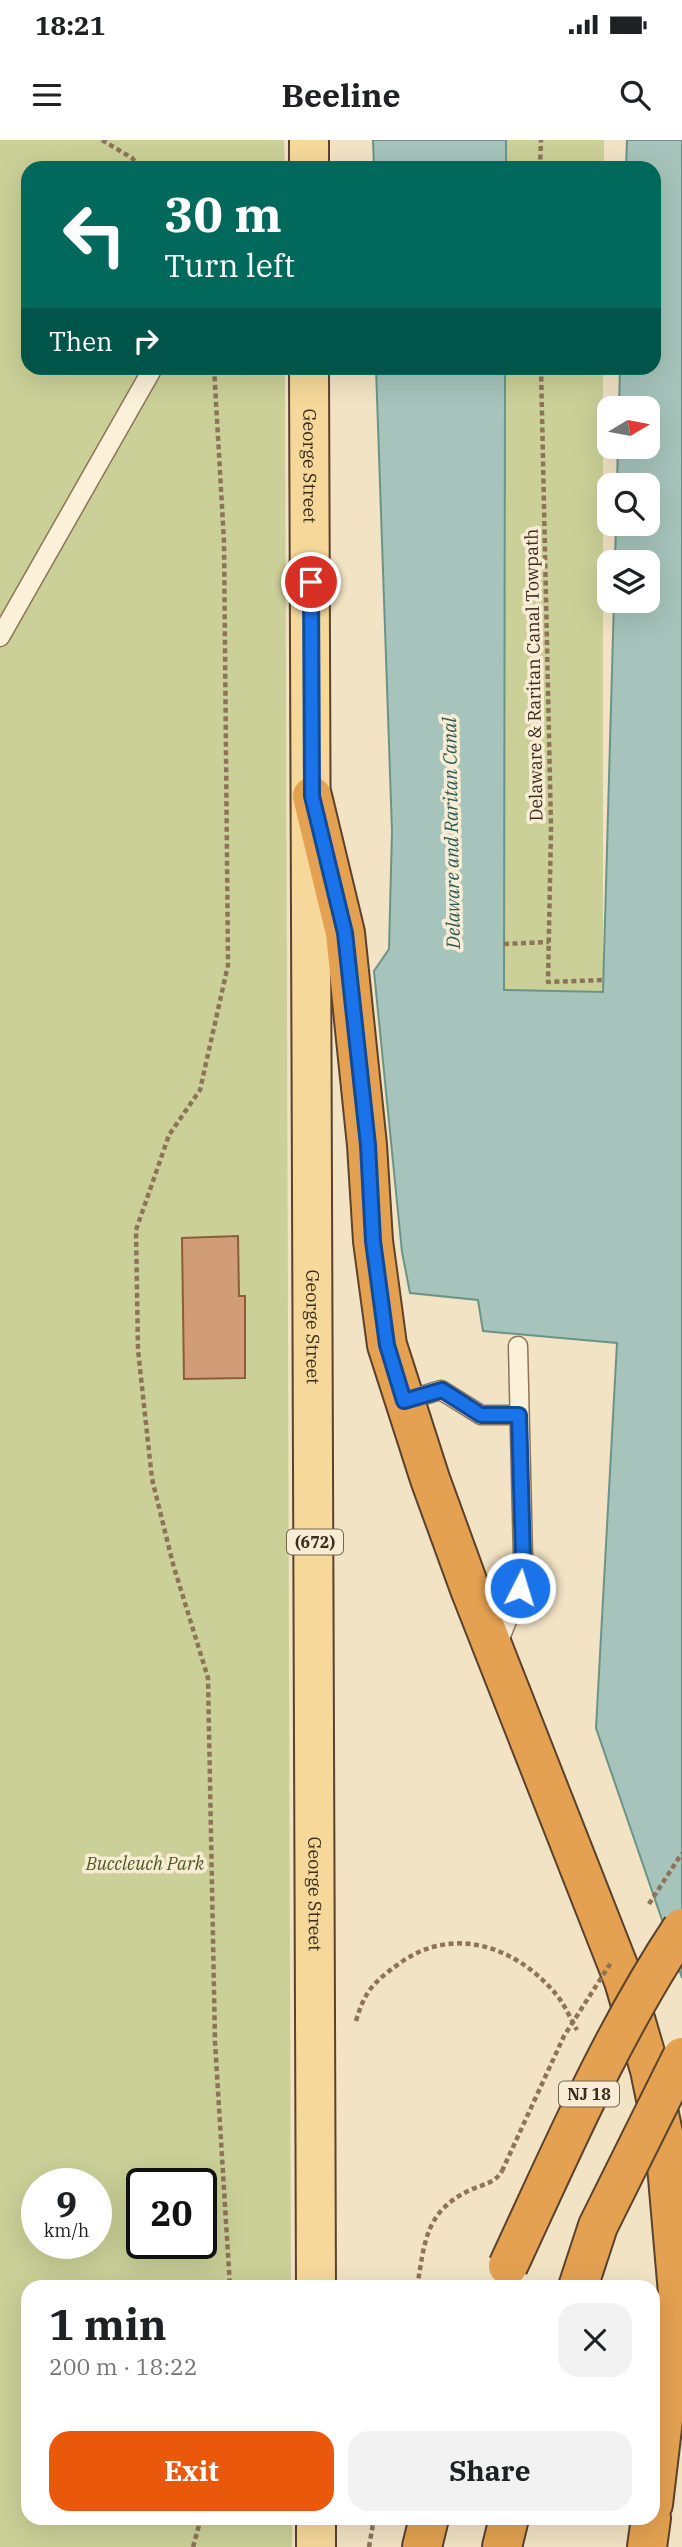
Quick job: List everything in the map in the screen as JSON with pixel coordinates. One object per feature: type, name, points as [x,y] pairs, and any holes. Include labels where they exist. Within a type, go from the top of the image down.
[{"type":"highway","points":[[312,796],[345,933],[368,1145],[373,1241],[387,1345],[404,1401],[494,1653],[624,1981],[650,2070],[665,2143],[678,2293],[660,2445]]},
{"type":"highway","name":"NJ 18","points":[[504,2277],[582,2108],[658,1964],[682,1928]]},
{"type":"highway","points":[[580,2280],[598,2226],[682,2057]]},
{"type":"highway","points":[[422,2547],[427,2525]]},
{"type":"highway","points":[[502,2547],[507,2525]]},
{"type":"highway","points":[[647,2547],[650,2525]]},
{"type":"main road","points":[[309,140],[309,161]]},
{"type":"main road","name":"George Street","points":[[309,375],[316,2280]]},
{"type":"main road","points":[[316,2525],[316,2547]]},
{"type":"lane","points":[[0,637],[149,375]]},
{"type":"lane","points":[[494,1653],[521,1578],[518,1346]]},
{"type":"lane","points":[[404,1401],[442,1390],[481,1415],[519,1415]]},
{"type":"path","points":[[102,140],[135,161]]},
{"type":"path","points":[[540,161],[541,140]]},
{"type":"path","points":[[214,375],[224,541],[228,965],[200,1090],[169,1135],[136,1230],[138,1350],[152,1479],[173,1564],[208,1678],[215,2042],[230,2280]]},
{"type":"path","name":"Delaware & Raritan Canal Towpath","points":[[541,375],[551,814],[548,982],[604,980]]},
{"type":"path","points":[[504,944],[549,942]]},
{"type":"path","points":[[355,2024],[364,1994],[387,1972],[417,1950],[451,1941],[494,1947],[527,1966],[556,1994],[580,2035]]},
{"type":"path","points":[[418,2280],[430,2222],[452,2201],[497,2180],[502,2171]]},
{"type":"path","points":[[193,2547],[199,2525]]},
{"type":"path","points":[[369,2547],[373,2525]]},
{"type":"green space","name":"Buccleuch Park","points":[[0,140],[284,140],[285,161],[21,161],[21,375],[285,375],[291,2280],[21,2280],[21,2525],[292,2525],[292,2547],[0,2547]]},
{"type":"green space","points":[[506,140],[604,140],[604,161],[506,161]]},
{"type":"green space","points":[[505,375],[603,375],[603,396],[597,396],[597,459],[603,459],[603,473],[597,473],[597,536],[603,536],[603,550],[597,550],[597,613],[603,613],[603,992],[504,991]]},
{"type":"water","points":[[373,140],[506,140],[506,161],[374,161]]},
{"type":"water","name":"Delaware and Raritan Canal","points":[[627,140],[682,140],[682,1978],[596,1728],[617,1343],[483,1331],[478,1300],[410,1293],[402,1252],[374,971],[389,949],[392,831],[376,375],[505,375],[504,990],[603,992],[614,613],[660,613],[660,550],[615,550],[616,536],[660,536],[660,473],[617,473],[618,459],[660,459],[660,396],[619,396],[620,375],[661,375],[661,161],[626,161]]},
{"type":"building","points":[[238,1236],[239,1296],[245,1296],[245,1378],[184,1379],[182,1238]]},
{"type":"route","points":[[311,582],[312,796],[345,933],[368,1145],[373,1241],[387,1345],[404,1401],[442,1390],[481,1415],[519,1415],[523,1557],[520,1588]]}]
